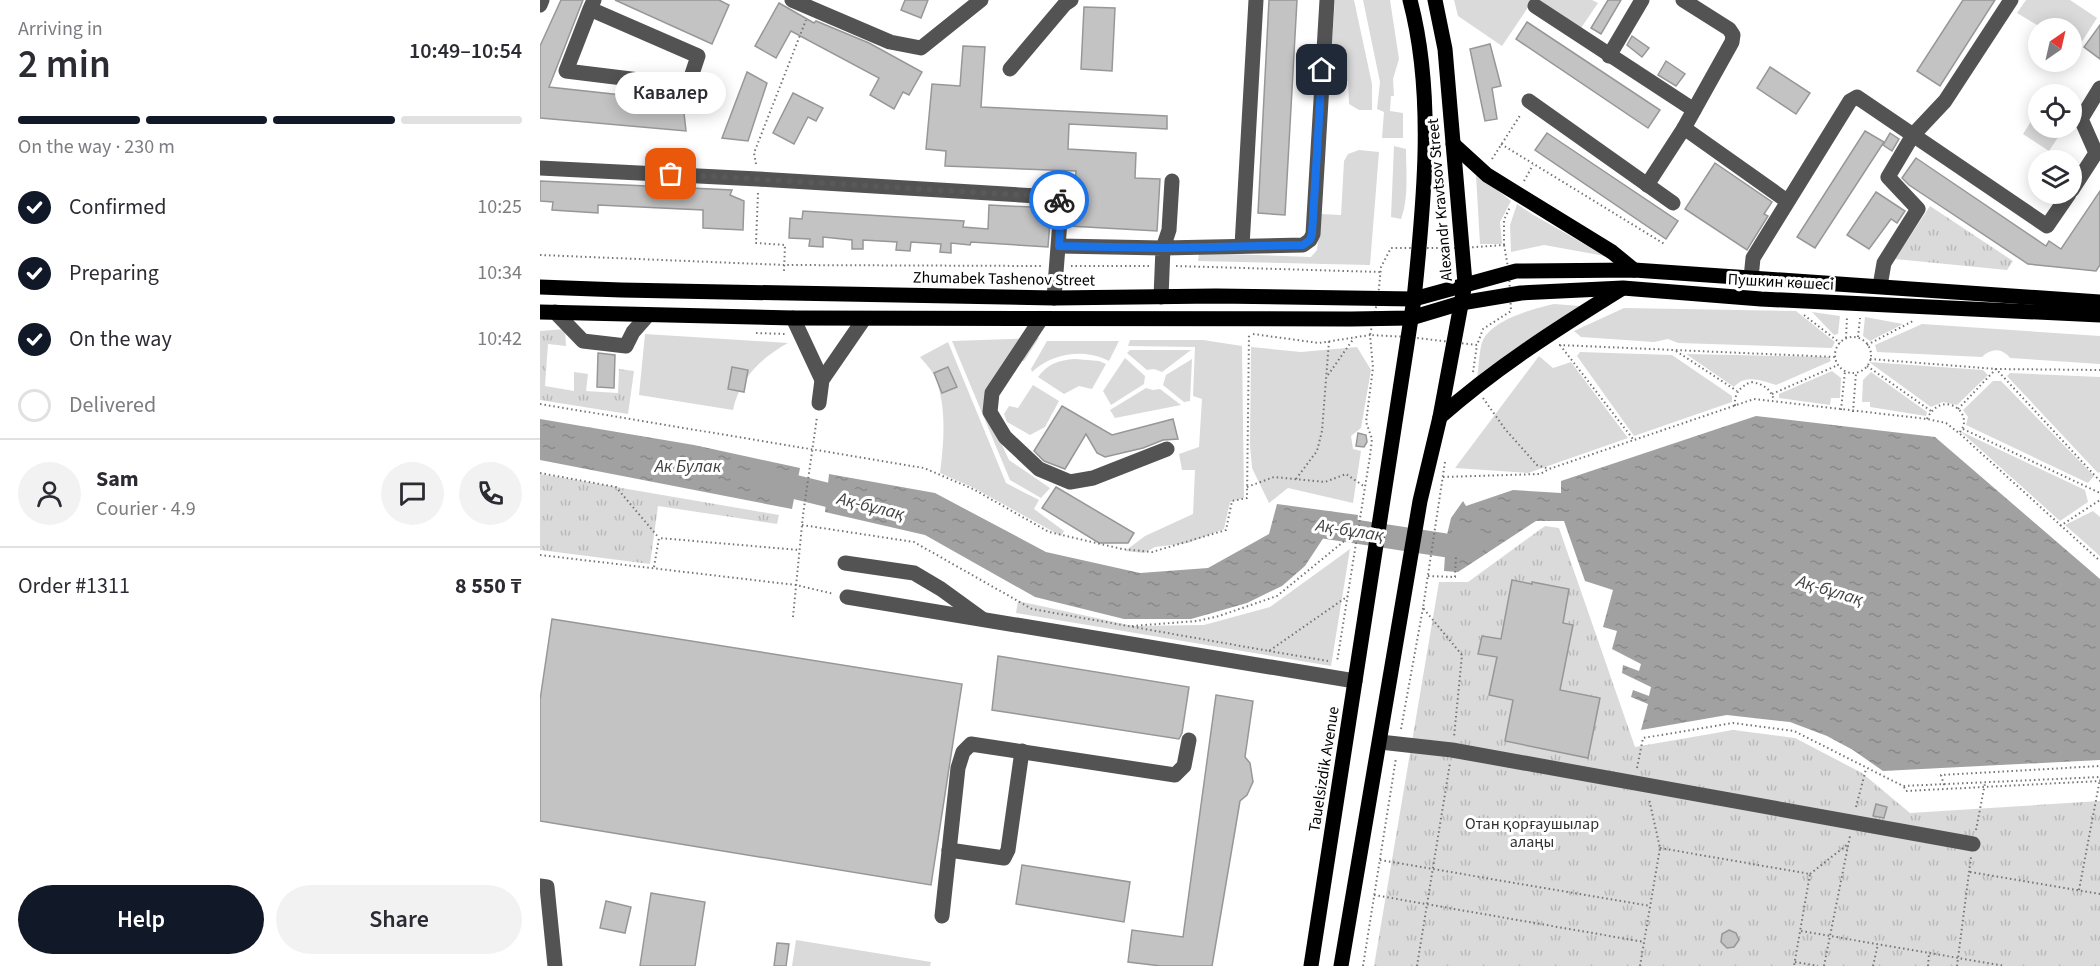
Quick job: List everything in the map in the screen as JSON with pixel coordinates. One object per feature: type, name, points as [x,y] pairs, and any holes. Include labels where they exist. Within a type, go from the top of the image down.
[{"type":"main road","name":"Alexandr Kravtsov Street","points":[[1371,577],[1414,299],[1424,209],[1424,96],[1418,30],[1410,0]]},
{"type":"main road","name":"Alexandr Kravtsov Street","points":[[1380,742],[1420,501],[1440,417],[1465,283],[1445,49],[1435,0]]},
{"type":"main road","points":[[1453,144],[1487,175],[1612,252],[1634,270]]},
{"type":"main road","name":"Пушкин көшесі","points":[[1465,283],[1516,271],[1634,270],[2100,302]]},
{"type":"main road","name":"Zhumabek Tashenov Street","points":[[540,287],[1054,298],[1414,299],[1465,283]]},
{"type":"main road","points":[[1440,417],[1480,391],[1574,318],[1623,288]]},
{"type":"main road","name":"Пушкин көшесі","points":[[1461,303],[1521,293],[1623,288],[1761,299],[2100,315]]},
{"type":"main road","points":[[548,312],[864,319],[1411,318],[1461,303]]},
{"type":"main road","name":"Tauelsizdik Avenue","points":[[1311,966],[1371,577]]},
{"type":"main road","points":[[1341,966],[1380,742]]},
{"type":"street","points":[[540,4],[543,0]]},
{"type":"street","points":[[792,0],[890,42],[921,48],[981,0]]},
{"type":"street","points":[[1010,69],[1065,4],[1071,0]]},
{"type":"street","points":[[1242,246],[1256,0]]},
{"type":"street","points":[[1059,246],[1163,248],[1303,245],[1310,240],[1327,0]]},
{"type":"street","points":[[1609,56],[1642,0]]},
{"type":"street","points":[[1647,185],[1684,128],[1732,42],[1733,36],[1730,29],[1683,0]]},
{"type":"street","points":[[1880,286],[1884,263],[1918,209],[1888,177],[1913,135],[1945,101],[2011,0]]},
{"type":"street","points":[[592,5],[698,56],[688,86],[566,71],[592,5]]},
{"type":"street","points":[[1535,6],[1694,110]]},
{"type":"street","points":[[2082,175],[2096,153],[2081,119],[2100,88]]},
{"type":"street","points":[[1751,278],[1753,258],[1786,201],[1850,100],[1857,97],[2047,226],[2062,204]]},
{"type":"street","points":[[1528,101],[1673,203]]},
{"type":"street","points":[[1684,128],[1786,201]]},
{"type":"street","points":[[540,168],[1054,197],[1060,201],[1061,208],[1054,298]]},
{"type":"street","points":[[1161,297],[1163,248],[1169,230],[1172,181]]},
{"type":"street","points":[[548,312],[583,341],[626,346],[633,332],[648,315]]},
{"type":"street","points":[[793,318],[822,380]]},
{"type":"street","points":[[819,403],[822,380],[864,319]]},
{"type":"street","points":[[1041,319],[992,393],[990,412],[1005,437],[1039,469],[1070,482],[1093,478],[1167,449]]},
{"type":"street","points":[[845,563],[914,573],[941,589],[983,620]]},
{"type":"street","points":[[847,597],[1355,681]]},
{"type":"street","points":[[942,916],[958,768],[963,752],[971,744],[1175,775],[1184,766],[1189,740]]},
{"type":"street","points":[[1380,742],[1452,750],[1973,844]]},
{"type":"street","points":[[949,850],[1004,858],[1008,850],[1022,752]]},
{"type":"street","points":[[540,886],[547,887],[555,966]]},
{"type":"path","points":[[784,271],[785,245],[756,243],[758,179],[754,153],[811,7]]},
{"type":"path","points":[[1489,164],[1528,101]]},
{"type":"path","points":[[1502,144],[1666,246]]},
{"type":"path","points":[[1504,245],[1504,220],[1534,164]]},
{"type":"path","points":[[540,255],[784,265],[1162,266],[1380,272]]},
{"type":"path","points":[[1846,338],[1848,311]]},
{"type":"path","points":[[1858,338],[1860,313]]},
{"type":"path","points":[[1803,314],[1840,343]]},
{"type":"path","points":[[1867,345],[1920,317]]},
{"type":"path","points":[[802,525],[914,542],[1032,609],[1337,662],[1372,439],[1366,422],[1373,368],[1370,335]]},
{"type":"path","points":[[1326,378],[1354,337]]},
{"type":"path","points":[[1846,338],[1858,338],[1870,350],[1867,366],[1857,373],[1845,371],[1838,365],[1835,357],[1835,351],[1846,338]]},
{"type":"path","points":[[1296,479],[1317,451],[1322,431],[1329,341]]},
{"type":"path","points":[[1477,345],[1473,376],[1480,391],[1505,429],[1537,465],[1549,469]]},
{"type":"path","points":[[1634,439],[1560,345],[1835,357]]},
{"type":"path","points":[[1674,350],[1737,391]]},
{"type":"path","points":[[1870,359],[1996,369],[2100,370]]},
{"type":"path","points":[[1772,394],[1838,365]]},
{"type":"path","points":[[1867,366],[1931,411]]},
{"type":"path","points":[[1958,409],[1996,369]]},
{"type":"path","points":[[1996,369],[2100,481]]},
{"type":"path","points":[[1841,411],[1845,371]]},
{"type":"path","points":[[1853,412],[1857,373]]},
{"type":"path","points":[[1735,406],[1737,391],[1751,382],[1760,384],[1772,394],[1775,401]]},
{"type":"path","points":[[1476,402],[1480,391]]},
{"type":"path","points":[[1443,477],[1540,474],[1634,439],[1754,399],[1841,411],[1927,419],[1946,423],[1959,433],[2100,561]]},
{"type":"path","points":[[793,617],[803,515],[813,458],[819,403]]},
{"type":"path","points":[[1927,419],[1931,411],[1946,403],[1963,414],[1964,421],[1959,433]]},
{"type":"path","points":[[540,404],[814,450]]},
{"type":"path","points":[[1962,429],[2100,494]]},
{"type":"path","points":[[1363,966],[1398,744],[1424,608],[1446,458]]},
{"type":"path","points":[[540,473],[616,487],[659,538],[800,550]]},
{"type":"path","points":[[1247,487],[1274,477],[1325,482],[1347,474],[1365,489]]},
{"type":"path","points":[[2060,526],[2100,500]]},
{"type":"path","points":[[653,568],[659,538]]},
{"type":"path","points":[[1128,626],[1197,621],[1219,616],[1276,596],[1348,538]]},
{"type":"path","points":[[540,555],[796,585],[847,597]]},
{"type":"path","points":[[1428,576],[1455,577],[1456,555]]},
{"type":"path","points":[[1269,651],[1348,596]]},
{"type":"path","points":[[1417,966],[1452,750],[1462,655],[1424,608]]},
{"type":"path","points":[[1640,966],[1660,848],[1640,783],[1643,738],[1733,723],[1794,731],[1903,786],[2100,779]]},
{"type":"path","points":[[1944,785],[1941,775],[2100,766]]},
{"type":"path","points":[[1824,966],[1848,844],[1866,768]]},
{"type":"path","points":[[1903,786],[1906,791],[1985,788],[2100,779]]},
{"type":"path","points":[[2079,890],[2100,779]]},
{"type":"path","points":[[1957,966],[1973,844],[1985,783]]},
{"type":"path","points":[[1818,966],[1794,964],[1810,874],[1848,844]]},
{"type":"path","points":[[1660,848],[1810,874]]},
{"type":"path","points":[[1380,860],[1650,906]]},
{"type":"path","points":[[1970,872],[2100,894]]},
{"type":"path","points":[[1374,895],[1644,942]]},
{"type":"path","points":[[1800,931],[2005,966]]},
{"type":"path","points":[[1873,966],[1878,944]]},
{"type":"path","points":[[1928,966],[1929,954]]},
{"type":"green space","points":[[1335,0],[1354,0],[1372,84],[1372,110],[1359,110],[1349,104],[1348,81],[1329,79]]},
{"type":"green space","points":[[1363,0],[1390,0],[1399,59],[1393,79],[1394,96],[1391,96],[1390,111],[1403,113],[1403,138],[1382,138],[1384,112],[1377,109],[1380,82]]},
{"type":"green space","points":[[1454,0],[1533,0],[1502,46],[1458,16]]},
{"type":"green space","points":[[1534,0],[1592,0],[1598,3],[1579,31]]},
{"type":"green space","points":[[2026,0],[2070,0],[2097,18],[2082,42],[2082,18],[2028,20],[2017,13]]},
{"type":"green space","points":[[2028,126],[2028,137],[2023,134]]},
{"type":"green space","points":[[2029,138],[2057,138],[2047,150]]},
{"type":"green space","points":[[1394,146],[1406,149],[1406,194],[1401,219],[1391,217]]},
{"type":"green space","points":[[1359,150],[1379,152],[1370,265],[1198,261],[1199,253],[1311,257],[1317,250],[1321,214],[1341,215],[1344,161],[1348,154]]},
{"type":"green space","points":[[1476,175],[1511,201],[1500,222],[1502,244],[1480,244]]},
{"type":"green space","points":[[1517,204],[1605,256],[1544,245],[1511,252],[1510,225]]},
{"type":"green space","points":[[1930,206],[2013,261],[2007,270],[1895,259]]},
{"type":"green space","points":[[1554,304],[1580,306],[1477,378],[1482,344],[1488,333],[1515,316]]},
{"type":"green space","points":[[1624,308],[1796,311],[1835,342],[1832,348],[1678,343],[1668,339],[1654,342],[1581,337],[1574,331]]},
{"type":"green space","points":[[1812,312],[1840,316],[1838,334],[1834,335]]},
{"type":"green space","points":[[1865,317],[1903,324],[1870,341],[1863,336]]},
{"type":"green space","points":[[1922,324],[2100,336],[2100,364],[2010,358],[2004,352],[1996,350],[1982,357],[1877,352],[1875,345]]},
{"type":"green space","points":[[565,329],[566,346],[548,344],[545,386],[574,391],[574,372],[588,374],[586,391],[618,393],[619,369],[634,371],[628,414],[540,400],[540,331]]},
{"type":"green space","points":[[645,334],[788,343],[769,355],[753,370],[741,388],[733,410],[639,395]]},
{"type":"green space","points":[[1039,338],[1024,361],[1012,359],[984,406],[1009,460],[1050,488],[1041,498],[1010,480],[952,341]]},
{"type":"green space","points":[[1130,340],[1203,340],[1242,346],[1244,498],[1230,502],[1224,529],[1188,543],[1155,547],[1144,553],[1125,551],[1145,536],[1193,514],[1195,470],[1182,470],[1179,454],[1199,447],[1202,399],[1193,396],[1195,347],[1128,346]]},
{"type":"green space","points":[[1047,341],[1119,341],[1109,361],[1089,355],[1069,354],[1049,360],[1032,372],[1031,369]]},
{"type":"green space","points":[[948,342],[1006,483],[1039,500],[1034,509],[1064,531],[1061,536],[974,488],[940,473],[943,412],[939,388],[934,374],[920,357]]},
{"type":"green space","points":[[1251,347],[1301,352],[1357,347],[1371,370],[1361,428],[1351,436],[1353,449],[1361,451],[1353,503],[1288,488],[1269,503],[1252,468],[1250,445]]},
{"type":"green space","points":[[1130,350],[1191,350],[1162,372],[1154,369],[1147,370],[1127,353]]},
{"type":"green space","points":[[1580,352],[1672,355],[1732,396],[1732,402],[1634,436],[1577,356]]},
{"type":"green space","points":[[1686,354],[1829,357],[1831,361],[1776,385],[1748,379],[1734,387]]},
{"type":"green space","points":[[1539,356],[1553,368],[1571,362],[1628,438],[1528,473],[1455,468]]},
{"type":"green space","points":[[1125,358],[1145,376],[1144,384],[1111,405],[1103,391]]},
{"type":"green space","points":[[1192,359],[1190,401],[1184,402],[1163,385],[1166,375]]},
{"type":"green space","points":[[1063,360],[1099,361],[1106,364],[1092,389],[1079,386],[1064,394],[1038,377],[1054,364]]},
{"type":"green space","points":[[1869,362],[1983,370],[1988,375],[1957,405],[1943,402],[1931,407]]},
{"type":"green space","points":[[1832,371],[1841,378],[1840,398],[1831,398],[1830,405],[1779,398],[1779,394]]},
{"type":"green space","points":[[1871,372],[1927,412],[1926,416],[1870,407],[1870,402],[1862,402],[1863,380]]},
{"type":"green space","points":[[2010,373],[2100,377],[2100,472],[2098,473],[2007,376]]},
{"type":"green space","points":[[1993,381],[2001,381],[2094,476],[2088,483],[1966,425],[1968,417],[1963,410]]},
{"type":"green space","points":[[1033,385],[1059,401],[1045,427],[1030,435],[1007,422],[1004,414],[1009,406],[1018,408]]},
{"type":"green space","points":[[1146,388],[1160,389],[1181,405],[1115,418],[1110,410]]},
{"type":"green space","points":[[1960,431],[2085,490],[2088,502],[2060,521]]},
{"type":"green space","points":[[540,474],[779,515],[777,524],[658,506],[650,564],[540,550]]},
{"type":"green space","points":[[2093,511],[2100,517],[2100,556],[2065,525]]},
{"type":"green space","name":"Отан қорғаушылар алаңы","points":[[1545,526],[1559,528],[1635,747],[1733,730],[1795,738],[1862,773],[1910,813],[2100,801],[2100,966],[1374,966],[1439,582],[1468,582]]},
{"type":"green space","points":[[1350,549],[1331,666],[1016,613],[1018,601],[1133,626],[1204,625],[1270,607]]},
{"type":"green space","points":[[796,940],[931,962],[930,966],[792,966]]},
{"type":"water","points":[[1756,416],[1935,437],[2100,579],[2100,760],[1883,771],[1853,750],[1827,736],[1790,722],[1727,715],[1641,730],[1648,704],[1631,697],[1633,690],[1649,696],[1651,687],[1622,673],[1623,665],[1639,671],[1641,664],[1612,649],[1617,631],[1603,627],[1613,590],[1585,581],[1564,521],[1536,521],[1458,572],[1444,571],[1446,539],[1451,518],[1463,501],[1466,506],[1513,490],[1561,493],[1561,481]]},
{"type":"water","name":"Ак Булак","points":[[540,419],[694,445],[800,468],[792,509],[540,460]]},
{"type":"water","points":[[829,474],[935,493],[1046,552],[1140,573],[1208,568],[1269,534],[1277,504],[1358,515],[1355,542],[1324,537],[1305,566],[1282,586],[1247,603],[1191,619],[1124,619],[1035,597],[925,535],[825,512]]},
{"type":"building","points":[[561,0],[583,0],[549,87],[659,99],[683,104],[686,131],[540,118],[540,46]]},
{"type":"building","points":[[615,0],[719,0],[729,5],[712,44]]},
{"type":"building","points":[[905,0],[928,0],[921,18],[901,10]]},
{"type":"building","points":[[1269,0],[1297,0],[1285,215],[1258,213]]},
{"type":"building","points":[[1608,0],[1621,0],[1601,34],[1591,28]]},
{"type":"building","points":[[1963,0],[1995,0],[1940,86],[1917,71]]},
{"type":"building","points":[[779,3],[814,23],[816,21],[869,43],[922,72],[909,95],[903,92],[894,109],[870,95],[879,78],[791,31],[776,58],[755,46]]},
{"type":"building","points":[[1084,7],[1115,8],[1112,71],[1081,69]]},
{"type":"building","points":[[1527,22],[1660,110],[1648,128],[1516,39]]},
{"type":"building","points":[[2100,25],[2100,59],[2084,47]]},
{"type":"building","points":[[1632,36],[1649,48],[1642,57],[1627,45]]},
{"type":"building","points":[[1490,44],[1501,86],[1492,88],[1497,119],[1485,121],[1470,49]]},
{"type":"building","points":[[963,46],[985,47],[981,107],[1167,116],[1167,129],[1069,124],[1068,149],[1136,153],[1135,178],[1160,179],[1157,231],[1069,226],[1071,209],[1074,209],[1076,171],[945,166],[946,151],[926,149],[932,84],[960,86]]},
{"type":"building","points":[[1666,61],[1685,74],[1676,86],[1658,75]]},
{"type":"building","points":[[1770,67],[1810,93],[1796,114],[1757,88]]},
{"type":"building","points":[[747,72],[767,83],[748,141],[722,138]]},
{"type":"building","points":[[793,93],[823,108],[816,121],[808,117],[794,144],[773,133]]},
{"type":"building","points":[[1865,131],[1884,142],[1815,248],[1797,237]]},
{"type":"building","points":[[1547,133],[1678,221],[1666,239],[1535,150]]},
{"type":"building","points":[[1890,133],[1899,139],[1892,151],[1883,145]]},
{"type":"building","points":[[1916,158],[2046,246],[2049,241],[2061,249],[2100,191],[2100,265],[2096,271],[2028,264],[1909,185],[1902,178]]},
{"type":"building","points":[[1715,163],[1772,202],[1764,214],[1768,216],[1747,250],[1685,209]]},
{"type":"building","points":[[540,181],[732,190],[730,195],[744,201],[743,230],[703,228],[703,210],[598,205],[598,213],[552,210],[553,202],[540,201]]},
{"type":"building","points":[[1876,192],[1905,211],[1897,223],[1891,219],[1869,249],[1847,235]]},
{"type":"building","points":[[989,205],[1051,208],[1048,247],[971,242],[970,245],[951,243],[951,253],[940,252],[941,244],[911,242],[910,251],[896,250],[897,242],[863,240],[863,249],[852,249],[852,240],[823,237],[823,247],[809,246],[810,239],[789,238],[790,218],[802,219],[803,211],[964,221],[963,227],[988,229]]},
{"type":"building","points":[[598,353],[615,355],[614,388],[597,387]]},
{"type":"building","points":[[732,367],[748,370],[744,392],[728,389]]},
{"type":"building","points":[[948,367],[957,387],[942,393],[934,373]]},
{"type":"building","points":[[1062,406],[1112,435],[1173,419],[1178,439],[1163,440],[1143,448],[1105,457],[1097,453],[1086,434],[1065,469],[1044,461],[1034,451]]},
{"type":"building","points":[[1358,433],[1366,435],[1367,442],[1364,447],[1356,446]]},
{"type":"building","points":[[1056,487],[1134,533],[1128,543],[1099,543],[1042,508]]},
{"type":"building","points":[[1512,580],[1569,589],[1563,623],[1573,625],[1560,690],[1600,698],[1588,758],[1505,741],[1513,700],[1489,695],[1497,657],[1478,654],[1482,636],[1501,639]]},
{"type":"building","points":[[552,619],[962,684],[931,885],[540,821],[540,700]]},
{"type":"building","points":[[998,656],[1189,687],[1182,733],[1179,739],[992,710]]},
{"type":"building","points":[[1216,695],[1253,701],[1245,757],[1250,763],[1253,782],[1247,795],[1240,801],[1212,966],[1161,966],[1128,962],[1132,930],[1183,937]]},
{"type":"building","points":[[1876,804],[1887,807],[1884,818],[1873,816]]},
{"type":"building","points":[[1022,865],[1130,882],[1124,922],[1016,904]]},
{"type":"building","points":[[651,893],[705,902],[695,966],[640,966]]},
{"type":"building","points":[[606,901],[631,907],[625,933],[600,928]]},
{"type":"building","points":[[1729,930],[1736,933],[1739,940],[1734,947],[1727,948],[1721,942],[1722,934]]},
{"type":"building","points":[[777,943],[789,944],[786,966],[774,966]]},
{"type":"waterway","name":"Ақ-бұлақ","points":[[765,481],[856,502]]},
{"type":"waterway","name":"Ақ-бұлақ","points":[[1326,527],[1463,548],[1476,541]]},
{"type":"way so far","points":[[671,174],[1054,197],[1059,200]]},
{"type":"place","name":"Кавалер","points":[[671,174]]},
{"type":"route","points":[[1059,200],[1061,208],[1059,246],[1163,248],[1303,245],[1310,240],[1312,234],[1322,70]]}]
